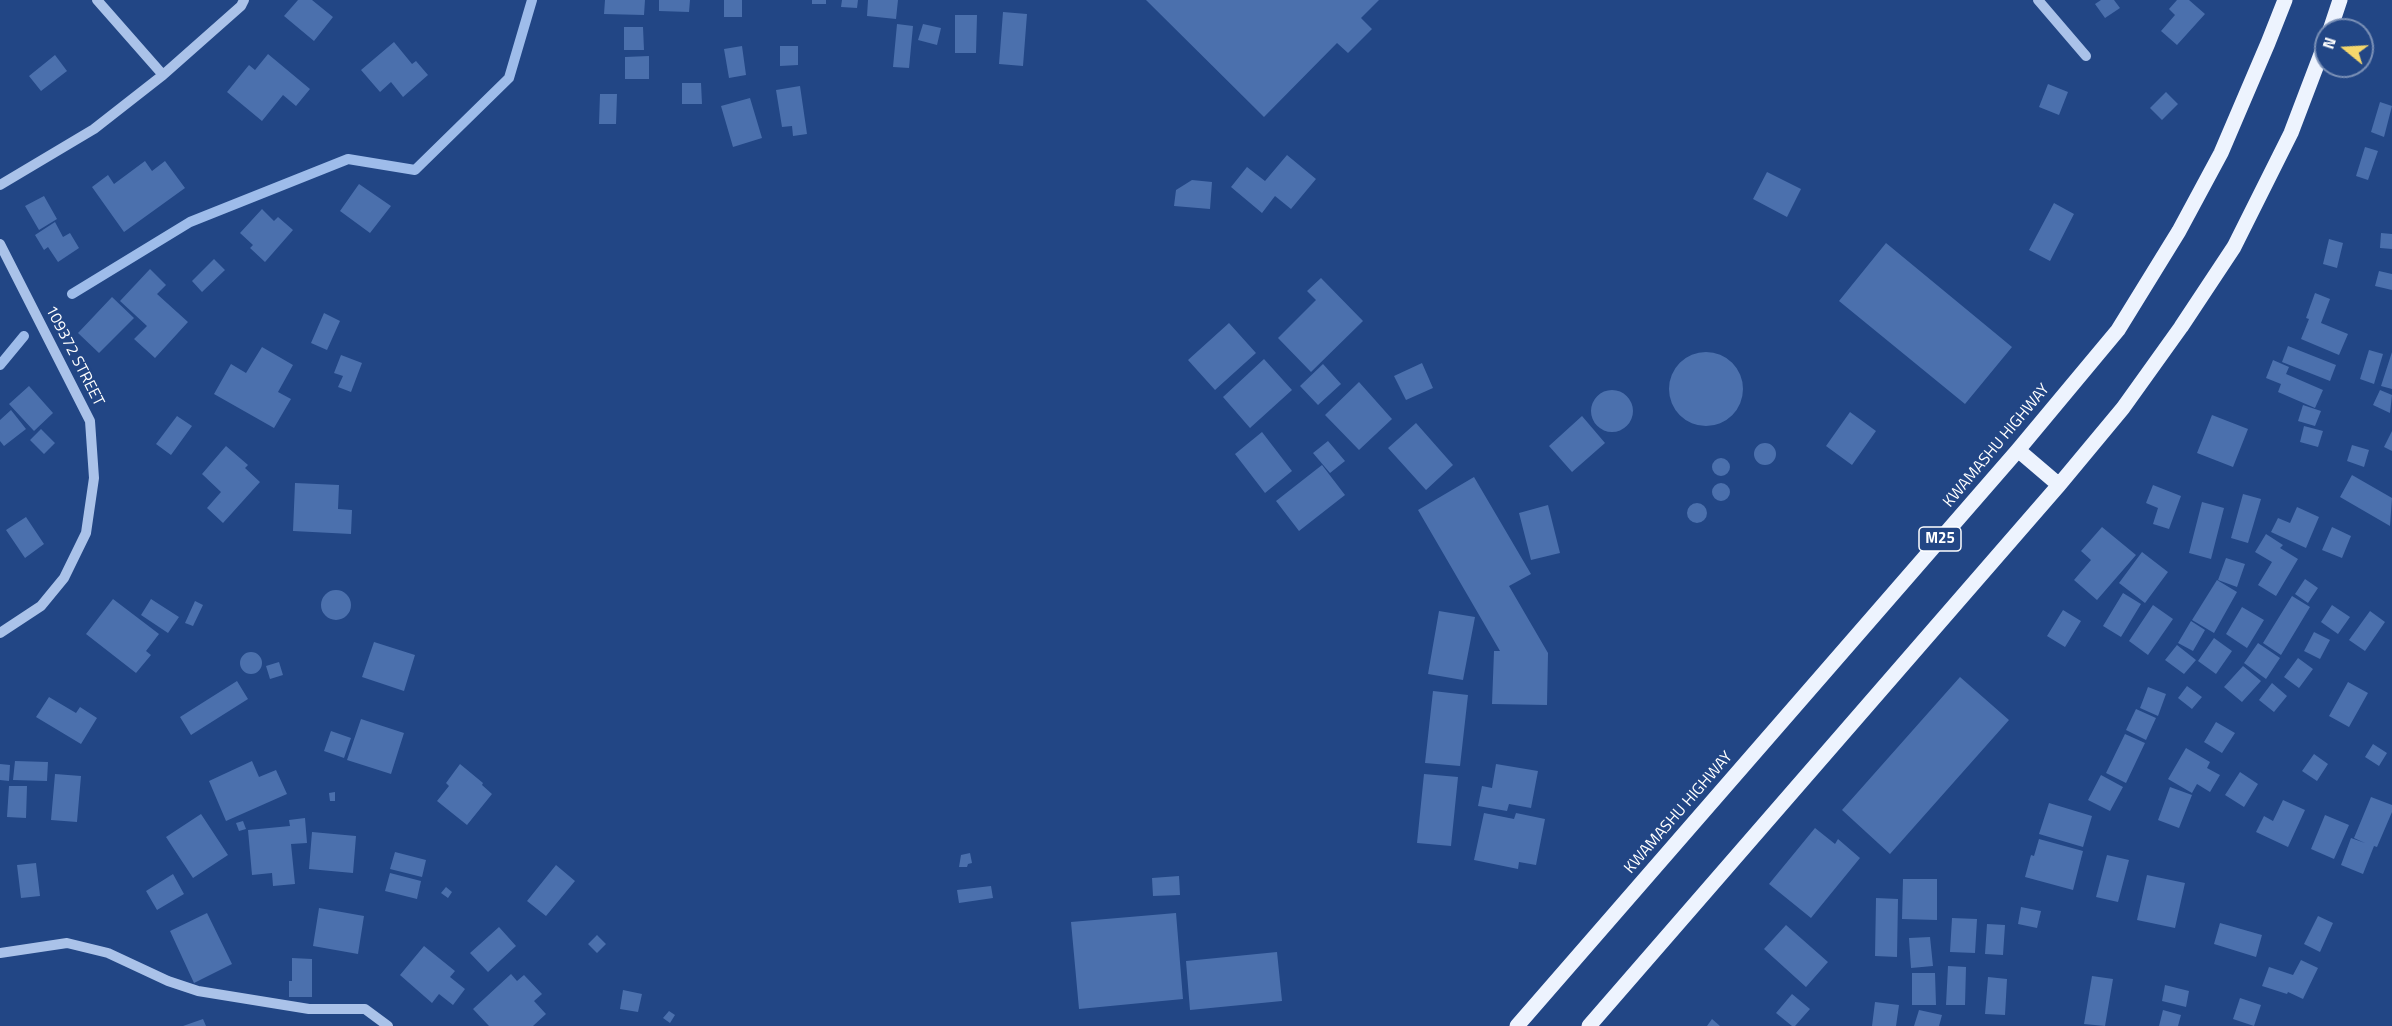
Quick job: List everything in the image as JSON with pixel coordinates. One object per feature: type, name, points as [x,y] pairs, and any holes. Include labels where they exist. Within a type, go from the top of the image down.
[{"type":"main road","name":"KWAMASHU HIGHWAY","points":[[1517,1026],[2018,450],[2118,330],[2179,231],[2221,153],[2268,44],[2284,0]]},
{"type":"main road","points":[[2334,18],[2340,0]]},
{"type":"main road","points":[[1590,1026],[2059,485],[2123,408],[2234,247],[2291,132],[2314,73]]},
{"type":"main road","points":[[2018,450],[2059,485]]},
{"type":"street","points":[[97,0],[163,75]]},
{"type":"street","points":[[0,184],[94,129],[163,75],[241,6],[244,0]]},
{"type":"street","points":[[2038,0],[2086,56]]},
{"type":"street","name":"109372 STREET","points":[[0,244],[90,422],[94,478],[86,533],[64,579],[41,606],[0,633]]},
{"type":"street","points":[[0,953],[68,943],[108,953],[168,981],[198,991],[309,1009],[366,1009],[388,1026]]},
{"type":"building","points":[[298,0],[312,0],[333,17],[314,41],[284,16]]},
{"type":"building","points":[[605,0],[645,0],[644,15],[604,14]]},
{"type":"building","points":[[659,0],[690,0],[689,12],[659,11]]},
{"type":"building","points":[[724,0],[742,0],[742,17],[724,17]]},
{"type":"building","points":[[812,0],[826,0],[826,4],[812,4]]},
{"type":"building","points":[[842,0],[858,0],[857,8],[841,7]]},
{"type":"building","points":[[868,0],[898,0],[896,19],[867,16]]},
{"type":"building","points":[[1146,0],[1379,0],[1361,18],[1372,29],[1348,53],[1337,43],[1264,117]]},
{"type":"building","points":[[2101,0],[2114,0],[2120,8],[2105,18],[2095,4]]},
{"type":"building","points":[[2177,0],[2189,0],[2205,14],[2177,45],[2161,31],[2175,15],[2169,9]]},
{"type":"building","points":[[1003,12],[1027,14],[1023,66],[999,64]]},
{"type":"building","points":[[955,15],[977,15],[976,53],[955,53]]},
{"type":"building","points":[[897,24],[913,26],[909,68],[893,67]]},
{"type":"building","points":[[923,24],[941,28],[937,45],[918,40]]},
{"type":"building","points":[[624,27],[643,27],[644,50],[624,50]]},
{"type":"building","points":[[394,42],[412,64],[416,61],[428,75],[403,97],[391,82],[380,92],[361,70]]},
{"type":"building","points":[[742,46],[746,75],[729,78],[724,49]]},
{"type":"building","points":[[780,46],[798,46],[798,65],[780,66]]},
{"type":"building","points":[[268,54],[310,89],[296,106],[283,95],[262,121],[227,92],[249,65],[255,70]]},
{"type":"building","points":[[55,55],[67,71],[41,91],[29,76]]},
{"type":"building","points":[[649,56],[649,79],[625,79],[625,57]]},
{"type":"building","points":[[682,83],[701,83],[702,104],[682,104]]},
{"type":"building","points":[[2048,84],[2068,92],[2059,115],[2039,107]]},
{"type":"building","points":[[800,86],[807,134],[793,136],[792,126],[782,127],[776,90]]},
{"type":"building","points":[[2166,92],[2178,104],[2162,120],[2150,108]]},
{"type":"building","points":[[600,94],[617,94],[616,124],[599,124]]},
{"type":"building","points":[[750,98],[762,138],[733,147],[721,106]]},
{"type":"building","points":[[2380,102],[2392,106],[2384,137],[2371,132]]},
{"type":"building","points":[[2365,147],[2378,151],[2368,180],[2356,176]]},
{"type":"building","points":[[1287,155],[1316,179],[1291,209],[1275,196],[1262,213],[1231,187],[1247,167],[1265,181]]},
{"type":"building","points":[[145,161],[152,171],[165,161],[185,188],[124,232],[92,187],[108,175],[114,184]]},
{"type":"building","points":[[1767,172],[1801,189],[1787,217],[1753,199]]},
{"type":"building","points":[[1192,180],[1212,182],[1210,209],[1174,206],[1176,190]]},
{"type":"building","points":[[359,184],[391,206],[370,233],[340,211]]},
{"type":"building","points":[[44,196],[57,219],[39,230],[25,206]]},
{"type":"building","points":[[2054,203],[2074,214],[2050,261],[2029,250]]},
{"type":"building","points":[[262,209],[274,221],[278,217],[293,230],[265,262],[250,248],[253,245],[240,233]]},
{"type":"building","points":[[55,222],[63,237],[70,233],[79,248],[58,262],[48,247],[44,250],[35,235]]},
{"type":"building","points":[[2381,233],[2392,234],[2392,249],[2380,248]]},
{"type":"building","points":[[2329,239],[2343,243],[2337,268],[2323,264]]},
{"type":"building","points":[[1886,243],[2012,347],[1965,404],[1839,301]]},
{"type":"building","points":[[214,259],[225,270],[202,292],[192,281]]},
{"type":"building","points":[[150,269],[166,285],[157,294],[188,322],[155,358],[134,339],[147,326],[120,301]]},
{"type":"building","points":[[2379,271],[2392,274],[2392,290],[2375,286]]},
{"type":"building","points":[[1321,278],[1363,321],[1311,372],[1278,338],[1316,300],[1307,291]]},
{"type":"building","points":[[2315,293],[2330,299],[2321,323],[2348,334],[2339,355],[2301,339],[2309,319],[2306,318]]},
{"type":"building","points":[[112,297],[134,318],[99,353],[78,333]]},
{"type":"building","points":[[324,313],[340,321],[327,350],[311,343]]},
{"type":"building","points":[[1229,323],[1256,353],[1215,390],[1188,360]]},
{"type":"building","points":[[2288,346],[2336,365],[2330,381],[2282,362]]},
{"type":"building","points":[[262,347],[293,365],[278,392],[291,399],[274,428],[214,394],[231,364],[246,373]]},
{"type":"building","points":[[2369,350],[2383,354],[2374,384],[2360,379]]},
{"type":"building","points":[[1699,352],[1713,352],[1727,358],[1737,368],[1743,382],[1743,396],[1737,410],[1727,420],[1713,426],[1699,426],[1685,420],[1675,410],[1669,396],[1669,382],[1675,368],[1685,358]]},
{"type":"building","points":[[2392,352],[2392,389],[2381,386]]},
{"type":"building","points":[[341,355],[362,363],[351,392],[338,387],[343,376],[334,373]]},
{"type":"building","points":[[1264,359],[1292,390],[1250,428],[1223,397]]},
{"type":"building","points":[[2273,360],[2289,367],[2286,374],[2323,390],[2315,408],[2278,392],[2281,384],[2266,378]]},
{"type":"building","points":[[1422,363],[1433,388],[1406,400],[1394,376]]},
{"type":"building","points":[[1323,364],[1341,384],[1318,405],[1300,386]]},
{"type":"building","points":[[1359,382],[1392,419],[1359,450],[1325,415]]},
{"type":"building","points":[[29,386],[53,413],[34,431],[9,404]]},
{"type":"building","points":[[1612,390],[1627,396],[1633,411],[1627,426],[1612,432],[1597,426],[1591,411],[1597,396]]},
{"type":"building","points":[[2380,390],[2392,395],[2390,413],[2373,405]]},
{"type":"building","points":[[2303,405],[2321,411],[2315,426],[2298,421]]},
{"type":"building","points":[[11,410],[26,429],[4,446],[0,441],[0,420]]},
{"type":"building","points":[[1850,412],[1876,431],[1852,465],[1826,446]]},
{"type":"building","points":[[2212,415],[2248,429],[2233,467],[2197,453]]},
{"type":"building","points":[[177,416],[192,426],[171,455],[156,444]]},
{"type":"building","points":[[1582,416],[1605,443],[1572,472],[1549,446]]},
{"type":"building","points":[[1416,423],[1453,465],[1426,490],[1388,448]]},
{"type":"building","points":[[2304,426],[2323,431],[2318,447],[2300,442]]},
{"type":"building","points":[[41,429],[55,443],[44,454],[30,440]]},
{"type":"building","points":[[2392,431],[2392,451],[2384,447]]},
{"type":"building","points":[[1262,432],[1292,471],[1265,493],[1235,454]]},
{"type":"building","points":[[1328,441],[1345,461],[1330,473],[1313,453]]},
{"type":"building","points":[[1765,443],[1773,446],[1776,454],[1773,462],[1765,465],[1757,462],[1754,454],[1757,446]]},
{"type":"building","points":[[2352,445],[2369,450],[2364,467],[2347,461]]},
{"type":"building","points":[[226,446],[248,465],[245,468],[260,482],[223,523],[207,508],[221,492],[202,474]]},
{"type":"building","points":[[1721,458],[1727,461],[1730,467],[1727,473],[1721,476],[1715,473],[1712,467],[1715,461]]},
{"type":"building","points":[[1322,465],[1345,495],[1299,531],[1276,501]]},
{"type":"building","points":[[2352,475],[2392,498],[2390,526],[2340,497]]},
{"type":"building","points":[[1474,477],[1531,574],[1509,586],[1548,653],[1547,705],[1492,704],[1494,651],[1500,651],[1418,510]]},
{"type":"building","points":[[295,483],[339,485],[338,509],[352,510],[351,534],[293,531]]},
{"type":"building","points":[[1721,483],[1727,486],[1730,492],[1727,498],[1721,501],[1715,498],[1712,492],[1715,486]]},
{"type":"building","points":[[2153,485],[2181,496],[2169,529],[2153,524],[2158,508],[2146,503]]},
{"type":"building","points":[[2243,494],[2261,499],[2248,543],[2231,538]]},
{"type":"building","points":[[2202,502],[2224,508],[2211,559],[2189,553]]},
{"type":"building","points":[[1697,503],[1704,506],[1707,513],[1704,520],[1697,523],[1690,520],[1687,513],[1690,506]]},
{"type":"building","points":[[1548,505],[1560,553],[1531,560],[1519,513]]},
{"type":"building","points":[[2297,507],[2319,517],[2306,548],[2271,532],[2278,518],[2290,523]]},
{"type":"building","points":[[26,517],[44,544],[25,558],[6,530]]},
{"type":"building","points":[[2102,527],[2136,555],[2097,600],[2074,580],[2091,560],[2081,551]]},
{"type":"building","points":[[2332,527],[2351,536],[2342,558],[2322,550]]},
{"type":"building","points":[[2266,534],[2283,545],[2280,548],[2298,559],[2276,596],[2258,585],[2272,562],[2255,552]]},
{"type":"building","points":[[2142,552],[2168,572],[2145,603],[2119,583]]},
{"type":"building","points":[[2226,558],[2245,564],[2237,587],[2218,580]]},
{"type":"building","points":[[2305,579],[2318,588],[2308,603],[2295,594]]},
{"type":"building","points":[[2217,580],[2237,592],[2214,633],[2192,620]]},
{"type":"building","points":[[336,590],[346,595],[351,605],[346,615],[336,620],[326,615],[321,605],[326,595]]},
{"type":"building","points":[[2123,593],[2141,604],[2121,637],[2103,626]]},
{"type":"building","points":[[2292,596],[2310,607],[2281,655],[2263,643]]},
{"type":"building","points":[[113,599],[159,634],[146,651],[151,655],[136,673],[86,634]]},
{"type":"building","points":[[151,599],[179,617],[168,633],[141,615]]},
{"type":"building","points":[[195,601],[203,605],[193,626],[185,623]]},
{"type":"building","points":[[2153,605],[2173,619],[2148,655],[2129,641]]},
{"type":"building","points":[[2332,605],[2350,617],[2338,634],[2321,622]]},
{"type":"building","points":[[2242,607],[2264,620],[2247,648],[2226,634]]},
{"type":"building","points":[[2063,610],[2081,621],[2065,647],[2047,636]]},
{"type":"building","points":[[1439,611],[1475,617],[1463,680],[1428,674]]},
{"type":"building","points":[[2370,611],[2385,622],[2365,651],[2349,640]]},
{"type":"building","points":[[2191,621],[2205,630],[2193,651],[2178,643]]},
{"type":"building","points":[[2314,632],[2330,640],[2320,659],[2304,651]]},
{"type":"building","points":[[2214,638],[2232,651],[2216,674],[2198,661]]},
{"type":"building","points":[[374,642],[415,655],[404,691],[362,677]]},
{"type":"building","points":[[2258,643],[2280,658],[2266,679],[2244,663]]},
{"type":"building","points":[[2177,645],[2196,660],[2184,674],[2165,660]]},
{"type":"building","points":[[247,652],[255,652],[262,659],[262,667],[255,674],[247,674],[240,667],[240,659]]},
{"type":"building","points":[[2298,658],[2313,669],[2299,688],[2284,677]]},
{"type":"building","points":[[279,662],[283,675],[270,679],[266,666]]},
{"type":"building","points":[[2243,666],[2261,681],[2242,702],[2224,687]]},
{"type":"building","points":[[1960,677],[2009,720],[1890,854],[1842,810]]},
{"type":"building","points":[[237,681],[248,699],[191,735],[180,717]]},
{"type":"building","points":[[2348,682],[2368,693],[2349,727],[2329,716]]},
{"type":"building","points":[[2272,683],[2287,696],[2274,712],[2259,700]]},
{"type":"building","points":[[2187,686],[2202,697],[2192,709],[2178,698]]},
{"type":"building","points":[[2148,687],[2166,694],[2158,716],[2140,708]]},
{"type":"building","points":[[1433,691],[1468,695],[1460,766],[1425,763]]},
{"type":"building","points":[[49,697],[76,713],[80,707],[97,718],[81,744],[36,717]]},
{"type":"building","points":[[2136,709],[2156,718],[2146,740],[2126,730]]},
{"type":"building","points":[[361,719],[404,733],[391,774],[347,760]]},
{"type":"building","points":[[2216,722],[2235,733],[2222,753],[2204,742]]},
{"type":"building","points":[[331,731],[351,738],[344,758],[324,751]]},
{"type":"building","points":[[2125,734],[2145,743],[2126,783],[2106,773]]},
{"type":"building","points":[[2373,744],[2387,753],[2379,766],[2365,757]]},
{"type":"building","points":[[2186,748],[2210,762],[2207,768],[2220,775],[2210,792],[2197,784],[2192,793],[2168,779]]},
{"type":"building","points":[[2314,754],[2328,764],[2317,781],[2302,771]]},
{"type":"building","points":[[15,761],[48,762],[47,781],[13,780]]},
{"type":"building","points":[[252,761],[259,777],[276,770],[287,794],[226,821],[209,781]]},
{"type":"building","points":[[0,764],[10,765],[9,781],[0,780]]},
{"type":"building","points":[[460,764],[483,783],[482,785],[492,794],[467,825],[437,801],[449,786],[446,783]]},
{"type":"building","points":[[1496,764],[1538,771],[1531,808],[1509,804],[1507,811],[1478,806],[1482,786],[1492,788]]},
{"type":"building","points":[[2240,772],[2258,784],[2244,807],[2225,795]]},
{"type":"building","points":[[55,774],[81,776],[77,822],[51,820]]},
{"type":"building","points":[[1424,774],[1458,777],[1451,846],[1417,843]]},
{"type":"building","points":[[2101,775],[2123,787],[2110,811],[2088,800]]},
{"type":"building","points":[[9,786],[27,786],[26,818],[7,817]]},
{"type":"building","points":[[2170,787],[2192,795],[2179,828],[2158,820]]},
{"type":"building","points":[[335,792],[335,801],[330,801],[329,793]]},
{"type":"building","points":[[2371,797],[2392,805],[2392,812],[2377,847],[2374,846],[2363,874],[2341,865],[2351,838],[2365,843],[2354,838]]},
{"type":"building","points":[[2283,800],[2305,810],[2288,847],[2256,832],[2264,816],[2273,821]]},
{"type":"building","points":[[2049,803],[2092,816],[2083,847],[2039,834]]},
{"type":"building","points":[[1484,813],[1514,819],[1516,813],[1545,819],[1536,865],[1519,862],[1518,869],[1474,860]]},
{"type":"building","points":[[201,814],[228,855],[193,878],[166,837]]},
{"type":"building","points":[[2325,815],[2349,825],[2334,859],[2311,849]]},
{"type":"building","points":[[305,818],[307,843],[291,844],[295,884],[273,886],[272,873],[252,875],[248,830],[290,826],[289,820]]},
{"type":"building","points":[[243,821],[246,829],[239,831],[236,823]]},
{"type":"building","points":[[1815,828],[1835,844],[1838,839],[1860,858],[1811,918],[1769,884]]},
{"type":"building","points":[[312,832],[356,836],[353,873],[309,869]]},
{"type":"building","points":[[2039,839],[2083,851],[2073,890],[2025,877],[2031,855],[2034,856]]},
{"type":"building","points":[[395,852],[426,860],[422,877],[390,869]]},
{"type":"building","points":[[970,853],[972,863],[967,867],[959,867],[961,855]]},
{"type":"building","points":[[2107,855],[2129,860],[2118,902],[2096,897]]},
{"type":"building","points":[[36,863],[40,896],[21,898],[17,865]]},
{"type":"building","points":[[556,865],[575,881],[546,916],[527,901]]},
{"type":"building","points":[[390,873],[421,881],[417,899],[385,891]]},
{"type":"building","points":[[173,874],[184,894],[157,910],[146,891]]},
{"type":"building","points":[[2147,875],[2185,883],[2175,928],[2137,920]]},
{"type":"building","points":[[1179,876],[1180,895],[1153,896],[1152,878]]},
{"type":"building","points":[[1903,879],[1937,879],[1937,920],[1902,919]]},
{"type":"building","points":[[991,886],[993,898],[959,903],[957,890]]},
{"type":"building","points":[[446,887],[452,892],[448,898],[441,893]]},
{"type":"building","points":[[1876,898],[1898,899],[1897,957],[1875,956]]},
{"type":"building","points":[[2021,907],[2041,911],[2037,928],[2018,924]]},
{"type":"building","points":[[319,908],[364,916],[358,954],[313,946]]},
{"type":"building","points":[[207,913],[232,964],[194,983],[170,931]]},
{"type":"building","points":[[1176,913],[1183,999],[1079,1009],[1071,922]]},
{"type":"building","points":[[2318,916],[2333,923],[2320,952],[2304,944]]},
{"type":"building","points":[[1952,918],[1977,919],[1975,953],[1950,952]]},
{"type":"building","points":[[2220,923],[2262,935],[2256,957],[2214,944]]},
{"type":"building","points":[[1987,924],[2005,925],[2003,955],[1985,954]]},
{"type":"building","points":[[1786,925],[1828,962],[1806,987],[1764,949]]},
{"type":"building","points":[[499,927],[516,946],[488,972],[470,953]]},
{"type":"building","points":[[597,935],[606,944],[597,953],[588,944]]},
{"type":"building","points":[[1930,937],[1933,966],[1911,968],[1909,938]]},
{"type":"building","points":[[424,946],[455,971],[450,977],[465,989],[453,1005],[439,994],[432,1003],[400,975]]},
{"type":"building","points":[[1277,952],[1282,1001],[1190,1010],[1186,961]]},
{"type":"building","points":[[292,958],[312,959],[312,997],[289,997]]},
{"type":"building","points":[[2301,960],[2318,968],[2303,999],[2288,992],[2287,994],[2262,986],[2269,967],[2293,975]]},
{"type":"building","points":[[1948,966],[1966,967],[1965,1005],[1946,1005]]},
{"type":"building","points":[[1912,973],[1935,973],[1936,1005],[1912,1005]]},
{"type":"building","points":[[511,974],[517,981],[524,975],[542,994],[534,1001],[546,1014],[533,1026],[489,1026],[473,1009]]},
{"type":"building","points":[[2092,976],[2113,979],[2105,1026],[2084,1024]]},
{"type":"building","points":[[1988,977],[2007,979],[2005,1015],[1985,1014]]},
{"type":"building","points":[[2165,985],[2189,991],[2186,1007],[2162,1001]]},
{"type":"building","points":[[623,990],[642,994],[638,1012],[620,1009]]},
{"type":"building","points":[[1792,994],[1810,1009],[1795,1026],[1776,1013]]},
{"type":"building","points":[[2240,998],[2261,1005],[2254,1026],[2233,1019]]},
{"type":"building","points":[[1875,1002],[1899,1005],[1896,1026],[1872,1026]]},
{"type":"building","points":[[1919,1010],[1942,1015],[1939,1026],[1914,1026]]},
{"type":"building","points":[[2163,1010],[2181,1015],[2178,1026],[2159,1026]]},
{"type":"building","points":[[669,1011],[675,1015],[670,1023],[663,1018]]},
{"type":"building","points":[[203,1019],[206,1026],[183,1026]]},
{"type":"building","points":[[1712,1019],[1720,1026],[1707,1026]]},
{"type":"waterway","points":[[72,294],[190,222],[348,159],[415,170],[509,78],[532,0]]},
{"type":"waterway","points":[[0,365],[24,336]]}]
